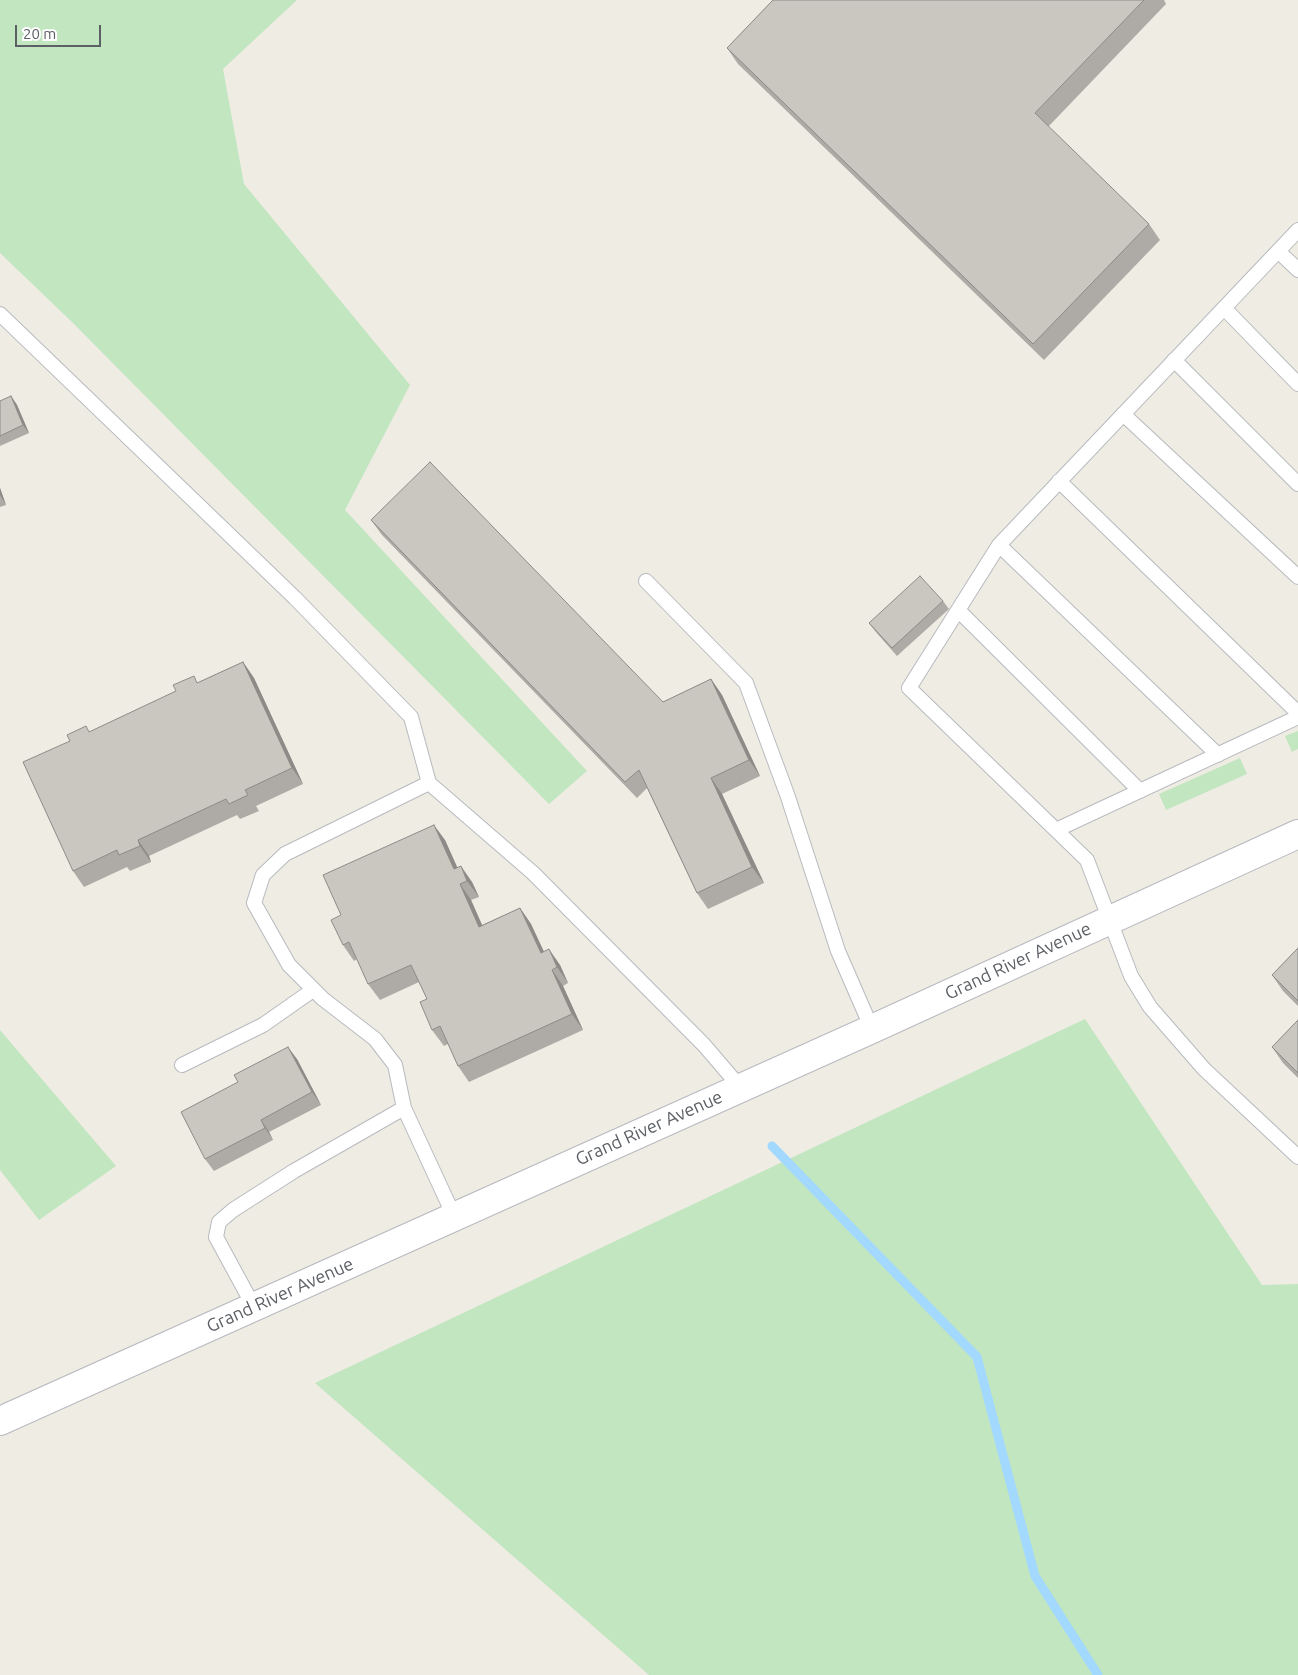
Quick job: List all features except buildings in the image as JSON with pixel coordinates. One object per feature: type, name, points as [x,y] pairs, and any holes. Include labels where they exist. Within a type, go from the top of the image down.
[{"type":"main road","name":"Grand River Avenue","points":[[0,1421],[872,1029],[1298,834]]},
{"type":"lane","points":[[1298,230],[999,545],[909,688],[1087,860],[1130,976],[1150,1007],[1204,1069],[1298,1158]]},
{"type":"lane","points":[[1278,251],[1298,270]]},
{"type":"lane","points":[[1224,308],[1298,384]]},
{"type":"lane","points":[[0,314],[295,598],[411,717],[429,783],[533,873],[704,1046],[740,1087]]},
{"type":"lane","points":[[1174,360],[1298,484]]},
{"type":"lane","points":[[1123,414],[1298,577]]},
{"type":"lane","points":[[1060,481],[1298,713]]},
{"type":"lane","points":[[999,545],[1218,755]]},
{"type":"lane","points":[[646,581],[746,683],[788,797],[838,951],[872,1029]]},
{"type":"lane","points":[[958,610],[1140,791]]},
{"type":"lane","points":[[1056,830],[1298,717]]},
{"type":"lane","points":[[429,783],[285,854],[263,875],[254,903],[289,966],[313,990],[375,1039],[395,1065],[404,1108],[454,1216]]},
{"type":"lane","points":[[182,1065],[262,1025],[313,990]]},
{"type":"lane","points":[[254,1307],[216,1237],[219,1222],[233,1210],[294,1171],[404,1108]]},
{"type":"green space","points":[[0,0],[297,0],[223,69],[244,184],[410,385],[345,510],[587,771],[549,804],[72,322],[0,253]]},
{"type":"green space","points":[[1298,731],[1298,749],[1292,752],[1285,736]]},
{"type":"green space","points":[[1240,758],[1247,774],[1166,810],[1159,794]]},
{"type":"green space","points":[[1085,1019],[1262,1285],[1298,1284],[1298,1675],[649,1675],[315,1383]]},
{"type":"green space","points":[[0,1030],[116,1166],[39,1220],[0,1170]]},
{"type":"waterway","points":[[772,1146],[977,1357],[1035,1576],[1098,1675]]}]
